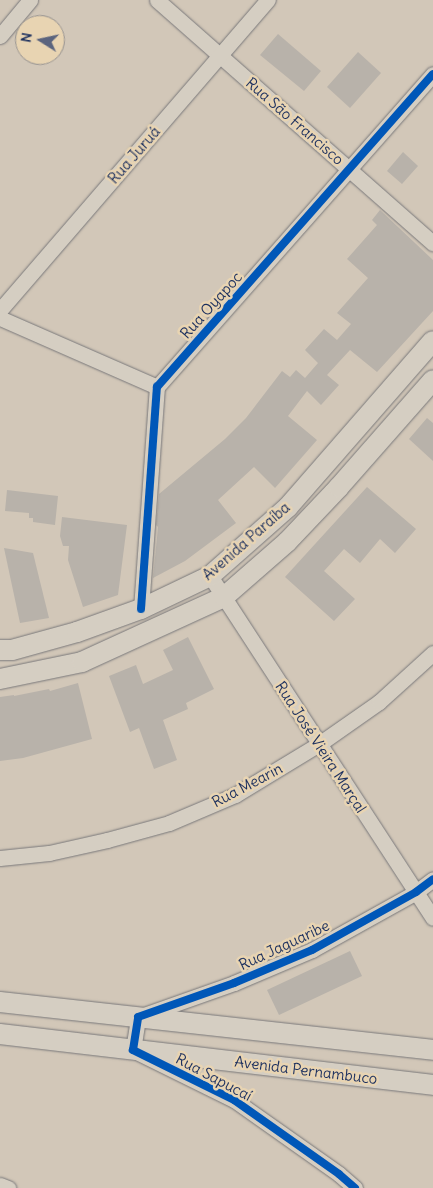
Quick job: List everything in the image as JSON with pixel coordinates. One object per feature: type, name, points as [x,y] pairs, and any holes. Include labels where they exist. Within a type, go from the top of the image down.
[{"type":"main road","name":"Avenida Paraíba","points":[[0,650],[12,650],[77,632],[141,609],[210,576],[288,507],[433,341]]},
{"type":"main road","name":"Avenida Paraíba","points":[[0,679],[82,662],[224,598],[286,542],[356,468],[433,380]]},
{"type":"main road","points":[[336,451],[356,468]]},
{"type":"main road","points":[[0,1002],[433,1050]]},
{"type":"main road","name":"Avenida Pernambuco","points":[[0,1034],[433,1085]]},
{"type":"street","points":[[0,36],[30,0]]},
{"type":"street","name":"Rua São Francisco","points":[[157,0],[433,243]]},
{"type":"street","name":"Rua Juruá","points":[[0,310],[268,0]]},
{"type":"street","name":"Rua Oyapoc","points":[[157,387],[433,74]]},
{"type":"street","points":[[0,318],[157,387],[141,609]]},
{"type":"street","name":"Rua José Vieira Marçal","points":[[210,576],[433,918]]},
{"type":"street","name":"Rua Mearin","points":[[0,858],[49,853],[169,823],[235,795],[320,744],[379,702],[433,653]]},
{"type":"street","name":"Rua Jaguaribe","points":[[138,1017],[234,983],[312,950],[416,892],[433,879]]},
{"type":"street","points":[[132,1050],[138,1017]]},
{"type":"street","name":"Rua Sapucaí","points":[[132,1050],[234,1100],[340,1174],[355,1188]]},
{"type":"street","points":[[0,1185],[8,1188]]},
{"type":"building","points":[[278,34],[321,71],[304,91],[260,55]]},
{"type":"building","points":[[358,52],[381,73],[350,108],[327,87]]},
{"type":"building","points":[[403,152],[418,166],[402,184],[387,171]]},
{"type":"building","points":[[380,210],[433,260],[433,311],[377,372],[350,350],[327,375],[339,385],[321,405],[307,391],[288,416],[317,440],[275,488],[254,467],[218,500],[236,523],[185,561],[153,578],[159,494],[225,439],[246,418],[282,371],[290,377],[296,370],[305,378],[318,363],[305,350],[324,329],[337,340],[351,324],[337,313],[368,278],[347,259],[377,225],[372,220]]},
{"type":"building","points":[[427,418],[433,423],[433,461],[409,439]]},
{"type":"building","points":[[367,487],[416,529],[395,553],[380,539],[360,563],[344,549],[324,571],[355,599],[334,621],[285,577]]},
{"type":"building","points":[[7,490],[58,496],[55,525],[33,522],[33,518],[29,518],[29,513],[5,511]]},
{"type":"building","points":[[62,517],[127,525],[118,595],[83,607],[68,560],[69,546],[63,546],[60,536]]},
{"type":"building","points":[[4,548],[33,553],[49,618],[20,623]]},
{"type":"building","points":[[188,637],[214,689],[186,703],[188,709],[163,720],[177,760],[154,769],[139,728],[130,732],[109,676],[136,665],[143,684],[173,670],[163,650]]},
{"type":"building","points":[[78,683],[92,739],[23,758],[0,761],[0,697],[49,689],[50,691]]},
{"type":"building","points":[[350,951],[362,976],[279,1015],[267,990]]},
{"type":"cycle path","points":[[141,609],[157,387],[433,74]]},
{"type":"cycle path","points":[[355,1188],[339,1174],[234,1100],[133,1050],[138,1017],[234,983],[312,950],[416,892],[433,879]]}]
